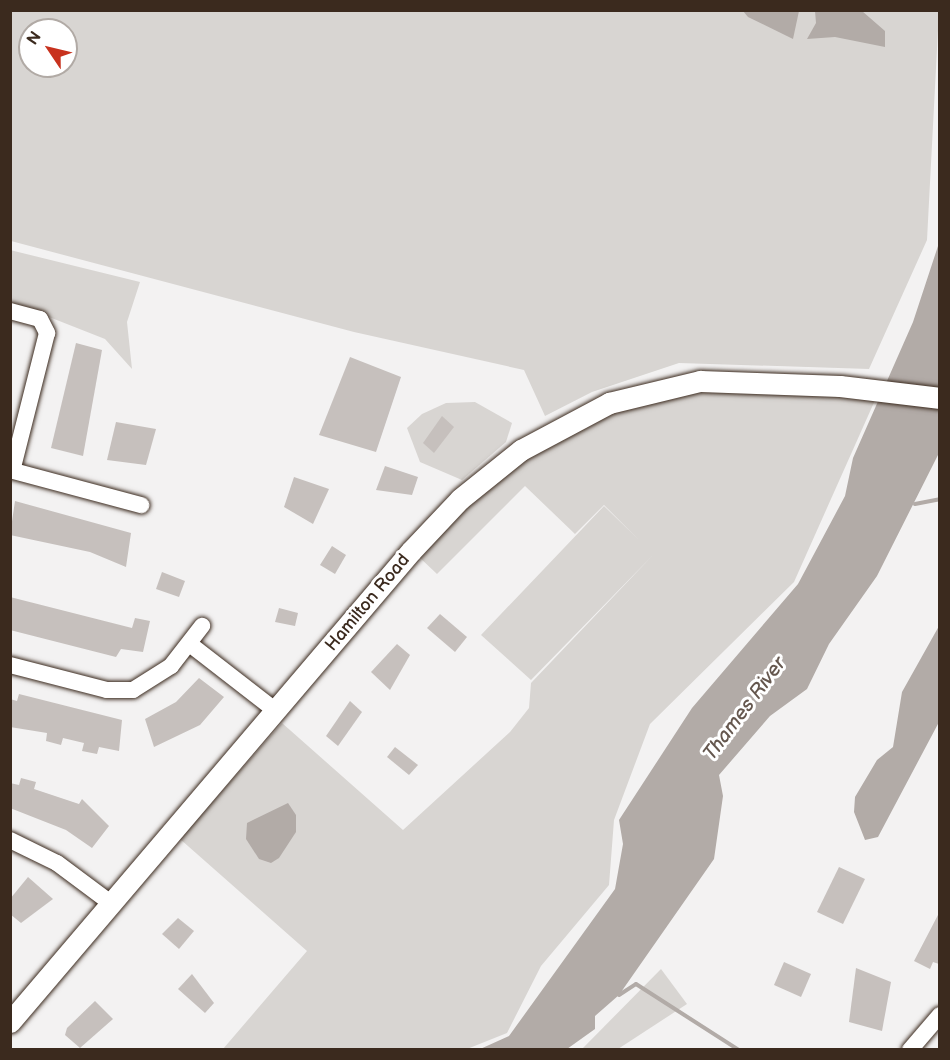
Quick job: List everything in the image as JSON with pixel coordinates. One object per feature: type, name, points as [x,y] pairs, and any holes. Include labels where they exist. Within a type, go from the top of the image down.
[{"type":"main road","name":"Hamilton Road","points":[[10,1022],[460,499],[520,450],[609,403],[700,381],[840,386],[939,398]]},
{"type":"street","points":[[10,311],[40,319],[47,333],[11,471],[141,505]]},
{"type":"street","points":[[10,665],[107,690],[134,690],[152,682],[191,645],[202,626]]},
{"type":"street","points":[[191,645],[276,711]]},
{"type":"street","points":[[13,844],[57,863],[112,904]]},
{"type":"street","points":[[910,1050],[939,1016]]},
{"type":"shaded area","points":[[10,11],[939,11],[927,240],[869,369],[679,363],[592,392],[545,416],[524,370],[354,332],[11,241]]},
{"type":"shaded area","points":[[10,250],[140,282],[127,322],[132,369],[105,339],[11,302]]},
{"type":"shaded area","points":[[701,390],[876,398],[794,582],[650,724],[614,820],[609,885],[541,966],[507,1033],[467,1049],[223,1049],[307,951],[180,839],[282,723],[403,830],[510,732],[529,708],[531,683],[654,554],[531,680],[481,635],[604,506],[638,539],[604,505],[575,534],[525,486],[437,574],[419,557],[467,507],[527,458],[613,412]]},
{"type":"shaded area","points":[[475,402],[512,423],[506,442],[462,480],[420,462],[407,428],[422,414],[446,403]]},
{"type":"shaded area","points":[[661,969],[687,1004],[618,1049],[582,1049]]},
{"type":"water","points":[[743,11],[799,11],[793,39],[748,17]]},
{"type":"water","points":[[815,11],[862,11],[885,31],[885,47],[835,37],[807,39],[816,23]]},
{"type":"water","name":"Thames River","points":[[939,201],[939,453],[877,576],[829,644],[807,689],[770,716],[719,775],[723,796],[714,859],[619,995],[595,1016],[595,1029],[567,1049],[478,1050],[509,1036],[615,889],[623,844],[619,820],[692,708],[798,584],[845,496],[853,458],[913,322],[938,246]]},
{"type":"water","points":[[939,626],[939,722],[878,837],[865,840],[854,812],[855,797],[877,760],[893,747],[902,692]]},
{"type":"water","points":[[288,803],[296,815],[296,832],[279,858],[271,863],[259,859],[246,839],[247,823]]},
{"type":"building","points":[[76,343],[102,350],[83,456],[51,448]]},
{"type":"building","points":[[350,357],[401,377],[376,452],[319,435]]},
{"type":"building","points":[[442,416],[454,427],[434,453],[423,443]]},
{"type":"building","points":[[116,422],[156,429],[146,465],[107,460]]},
{"type":"building","points":[[385,466],[418,477],[412,495],[376,490]]},
{"type":"building","points":[[294,477],[329,489],[313,524],[284,507]]},
{"type":"building","points":[[15,501],[131,533],[126,567],[90,552],[10,535]]},
{"type":"building","points":[[332,546],[346,555],[335,574],[320,565]]},
{"type":"building","points":[[162,572],[185,581],[179,597],[156,589]]},
{"type":"building","points":[[10,597],[132,628],[135,618],[150,621],[143,652],[121,649],[116,657],[10,630]]},
{"type":"building","points":[[279,608],[298,613],[295,626],[275,622]]},
{"type":"building","points":[[440,614],[467,637],[455,652],[427,628]]},
{"type":"building","points":[[397,644],[410,655],[390,690],[371,672]]},
{"type":"building","points":[[199,678],[224,697],[200,725],[154,747],[145,719],[176,702]]},
{"type":"building","points":[[19,694],[122,720],[119,751],[99,747],[97,754],[82,751],[84,743],[63,738],[61,745],[46,741],[47,733],[10,727],[10,699],[17,701]]},
{"type":"building","points":[[350,701],[362,712],[338,746],[326,736]]},
{"type":"building","points":[[395,747],[418,765],[409,775],[387,757]]},
{"type":"building","points":[[21,778],[36,782],[34,789],[79,804],[82,799],[109,826],[92,848],[66,830],[10,808],[10,783],[19,785]]},
{"type":"building","points":[[839,867],[865,879],[843,924],[817,912]]},
{"type":"building","points":[[28,877],[53,899],[21,923],[10,914],[10,899]]},
{"type":"building","points":[[939,913],[939,964],[933,962],[930,969],[914,961]]},
{"type":"building","points":[[178,918],[194,931],[179,949],[162,934]]},
{"type":"building","points":[[784,962],[811,974],[801,997],[774,985]]},
{"type":"building","points":[[856,968],[891,982],[882,1031],[849,1022]]},
{"type":"building","points":[[192,974],[214,1003],[205,1013],[178,989]]},
{"type":"building","points":[[95,1001],[113,1019],[80,1048],[65,1035],[67,1028]]},
{"type":"waterway","points":[[915,504],[940,499]]},
{"type":"waterway","points":[[619,995],[636,984],[739,1050]]}]
